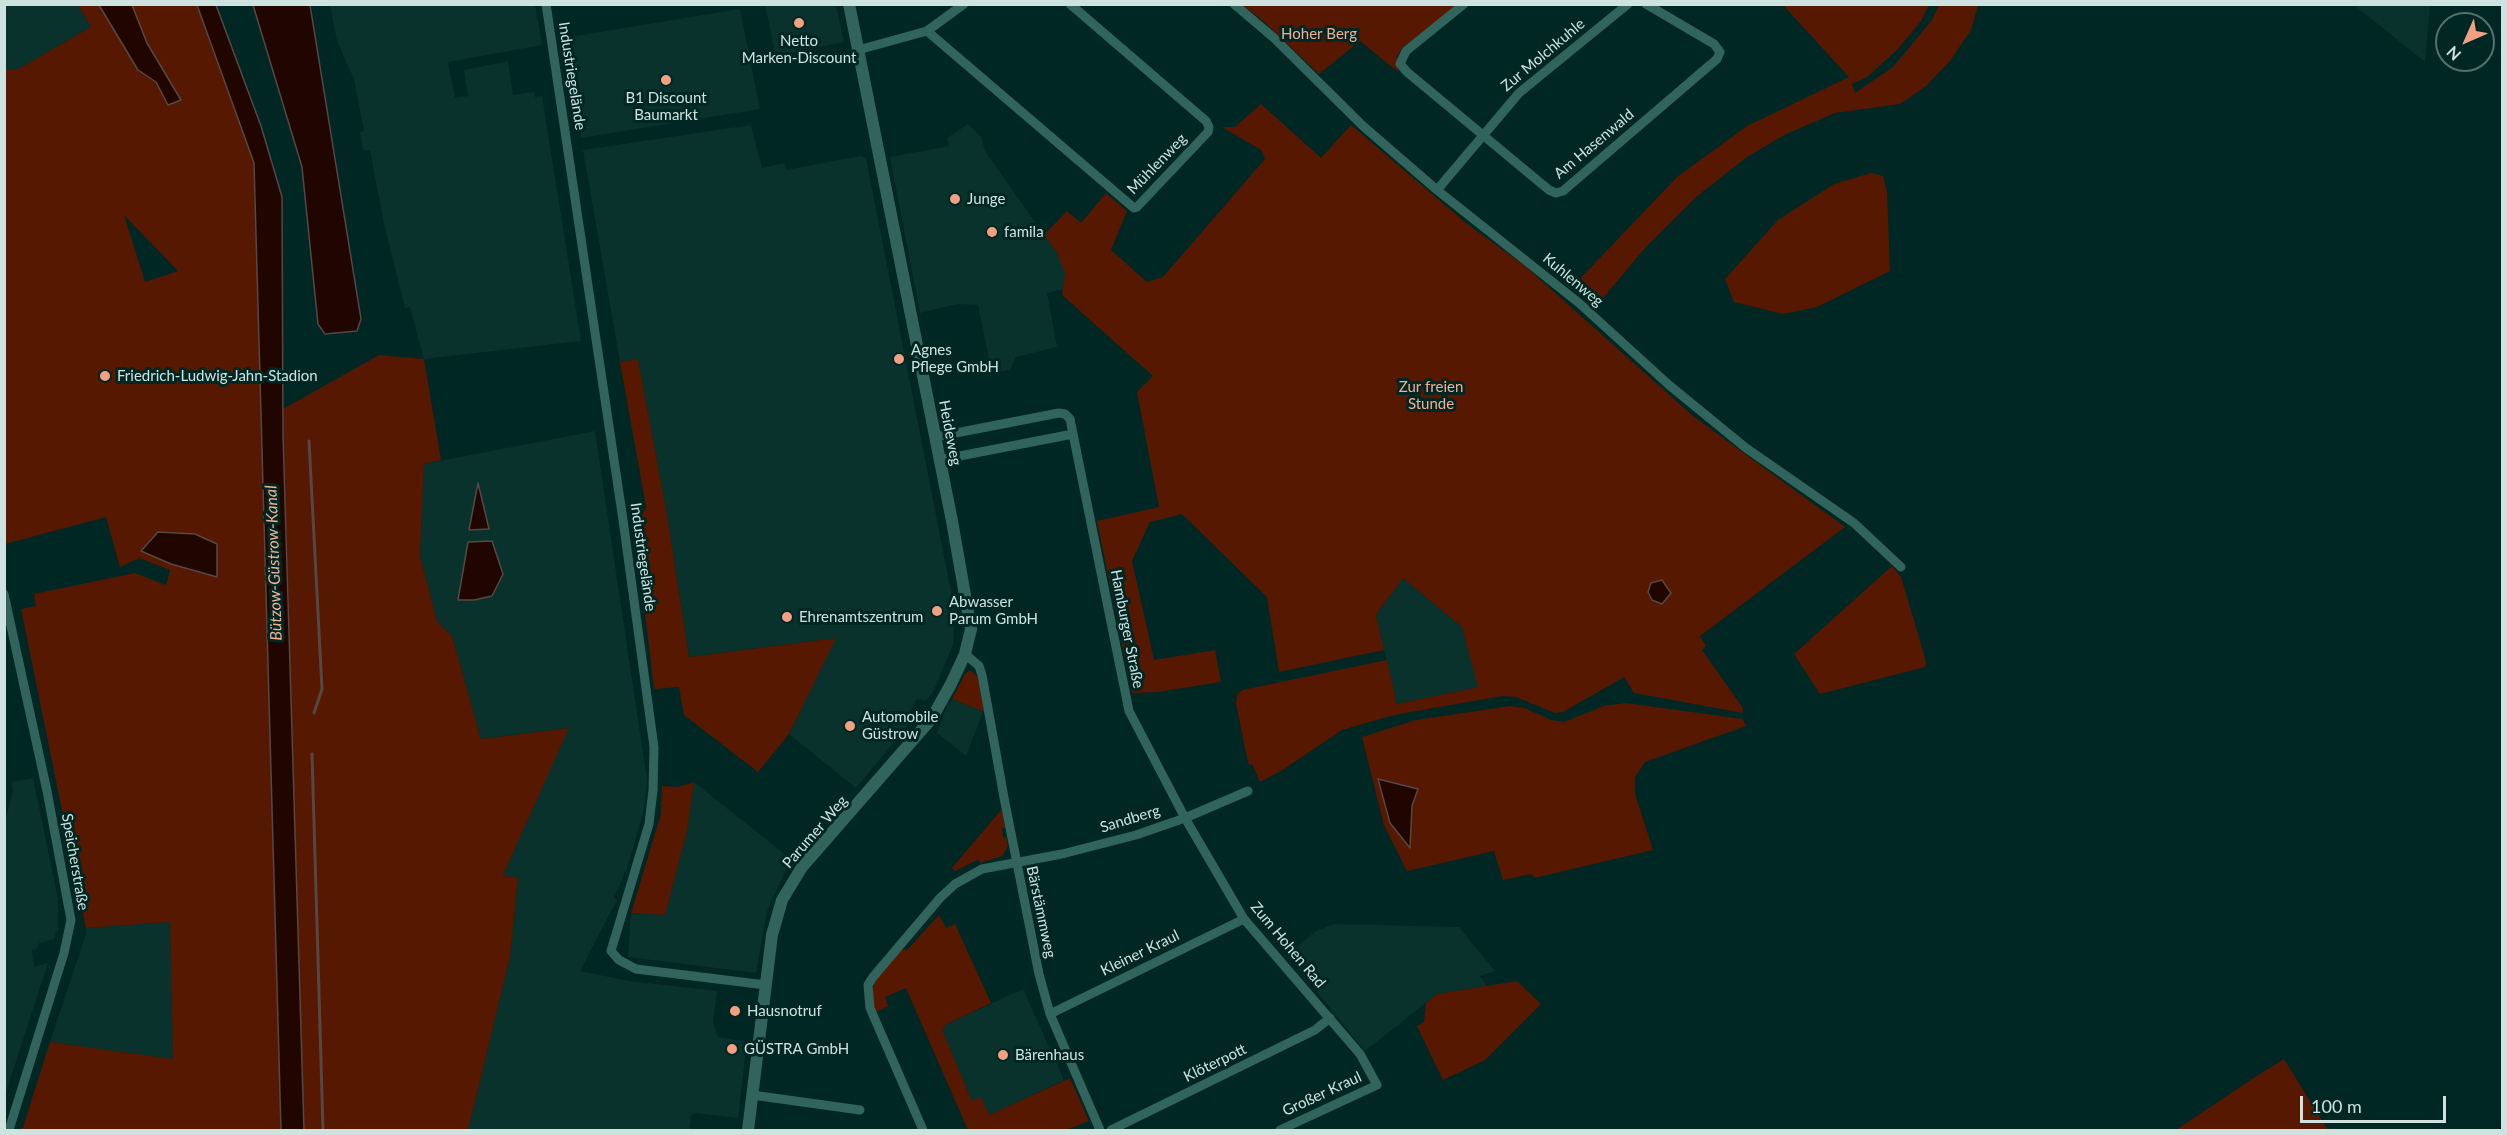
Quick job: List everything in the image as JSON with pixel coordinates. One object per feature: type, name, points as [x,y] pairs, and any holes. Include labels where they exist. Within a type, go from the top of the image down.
[{"type":"street","name":"Industriegelände","points":[[546,4],[623,520],[654,747],[649,824],[611,951],[619,960],[636,969],[766,985]]},
{"type":"street","name":"Heideweg","points":[[849,4],[970,617],[970,637],[965,654]]},
{"type":"street","points":[[858,50],[927,30],[964,4]]},
{"type":"street","name":"Mühlenweg","points":[[927,30],[1134,208],[1208,132],[1209,127],[1206,121],[1070,4]]},
{"type":"street","name":"Kuhlenweg","points":[[1234,4],[1274,38],[1363,126],[1437,190],[1579,303],[1669,385],[1737,441],[1854,523],[1902,567]]},
{"type":"street","name":"Am Hasenwald","points":[[1464,4],[1406,51],[1400,64],[1556,194],[1563,191],[1716,59],[1720,52],[1714,44],[1646,4]]},
{"type":"street","name":"Zur Molchkuhle","points":[[1437,190],[1519,93],[1628,4]]},
{"type":"street","points":[[935,437],[1059,413],[1065,414],[1070,419],[1073,434],[939,460]]},
{"type":"street","name":"Hamburger Straße","points":[[1073,434],[1129,711],[1185,818]]},
{"type":"street","name":"Speicherstraße","points":[[4,594],[47,791],[71,920],[64,953],[9,1131]]},
{"type":"street","name":"Parumer Weg","points":[[748,1131],[772,935],[779,908],[788,887],[802,867],[932,718],[965,654]]},
{"type":"street","points":[[965,654],[979,666],[982,675],[1017,862]]},
{"type":"street","name":"Sandberg","points":[[1017,862],[1096,846],[1185,818],[1248,791]]},
{"type":"street","name":"Zum Hohen Rad","points":[[1185,818],[1244,919],[1360,1054],[1377,1085]]},
{"type":"street","name":"Bärstämmweg","points":[[923,1131],[870,1008],[868,985],[940,898],[955,884],[982,869],[1017,862],[1050,1014],[1100,1131]]},
{"type":"street","name":"Kleiner Kraul","points":[[1050,1014],[1244,919]]},
{"type":"street","name":"Klöterpott","points":[[1111,1131],[1315,1030],[1330,1018]]},
{"type":"street","name":"Großer Kraul","points":[[1280,1131],[1377,1085]]},
{"type":"street","points":[[752,1095],[860,1110]]},
{"type":"shaded area","points":[[4,5],[78,5],[91,27],[18,69],[5,69]]},
{"type":"shaded area","points":[[330,5],[535,5],[542,45],[448,62],[455,98],[468,96],[464,70],[508,61],[513,95],[534,92],[535,97],[542,96],[581,341],[424,359],[410,307],[405,308],[384,224],[370,150],[363,150],[360,132],[364,131],[354,79],[337,41]]},
{"type":"shaded area","name":"Netto Marken-Discount","points":[[765,5],[836,5],[844,42],[776,56]]},
{"type":"shaded area","points":[[2354,5],[2430,5],[2425,62]]},
{"type":"shaded area","name":"B1 Discount Baumarkt","points":[[740,9],[760,109],[581,138],[566,44],[570,37]]},
{"type":"shaded area","points":[[968,124],[981,137],[985,151],[1057,253],[1066,273],[1064,289],[1047,293],[1057,347],[1016,357],[1010,370],[992,373],[978,305],[958,304],[920,313],[890,157],[949,146],[947,138]]},
{"type":"shaded area","points":[[751,125],[762,168],[784,163],[786,170],[860,156],[866,158],[955,612],[953,645],[933,692],[926,701],[917,699],[908,715],[913,719],[856,788],[789,734],[835,638],[689,657],[667,515],[638,359],[620,362],[583,150]]},
{"type":"shaded area","points":[[595,431],[647,780],[644,809],[627,869],[614,897],[617,900],[580,971],[629,981],[717,991],[713,1023],[718,1037],[747,1042],[738,1118],[695,1113],[691,1116],[689,1130],[468,1130],[510,957],[518,878],[503,875],[568,728],[481,739],[452,636],[437,621],[420,556],[424,464]]},
{"type":"shaded area","points":[[1403,578],[1462,627],[1479,687],[1397,704],[1376,615]]},
{"type":"shaded area","points":[[952,699],[983,712],[966,756],[937,733]]},
{"type":"shaded area","points":[[33,778],[58,899],[58,931],[54,939],[39,943],[37,949],[32,950],[34,967],[48,963],[5,1095],[5,823],[13,790],[11,782]]},
{"type":"shaded area","points":[[694,782],[791,859],[767,911],[756,973],[628,957],[631,913],[665,915],[687,831]]},
{"type":"shaded area","points":[[170,922],[173,1060],[50,1042],[86,934],[86,928]]},
{"type":"shaded area","points":[[1334,924],[1459,927],[1495,971],[1479,976],[1487,986],[1437,994],[1365,1051],[1287,955],[1316,931]]},
{"type":"shaded area","name":"Bärenhaus","points":[[1023,989],[1064,1080],[988,1116],[972,1101],[941,1030],[947,1024]]},
{"type":"green space","points":[[78,5],[197,5],[254,163],[281,1130],[22,1130],[50,1042],[173,1059],[170,922],[86,928],[21,609],[36,606],[34,594],[135,573],[166,585],[170,570],[139,558],[120,567],[106,517],[5,544],[4,69],[18,69],[91,27]],"holes":[[[124,215],[178,271],[145,282]]]},
{"type":"green space","name":"Hoher Berg","points":[[1242,5],[1459,5],[1402,48],[1397,56],[1398,72],[1360,41],[1319,74],[1261,19]]},
{"type":"green space","points":[[1783,5],[1929,5],[1921,21],[1898,49],[1867,77],[1852,84],[1855,93],[1893,67],[1932,20],[1939,5],[1978,5],[1971,30],[1950,61],[1926,86],[1900,104],[1835,113],[1786,134],[1747,157],[1696,197],[1645,248],[1598,304],[1575,284],[1677,177],[1747,126],[1849,77]]},
{"type":"green space","name":"Zur freien Stunde","points":[[1261,104],[1321,158],[1351,125],[1466,223],[1525,266],[1693,416],[1845,527],[1700,636],[1706,646],[1702,650],[1743,708],[1743,713],[1634,693],[1624,677],[1563,712],[1555,713],[1516,697],[1502,696],[1394,715],[1342,730],[1281,771],[1260,782],[1252,764],[1249,765],[1236,703],[1237,695],[1242,690],[1387,660],[1397,704],[1478,687],[1462,627],[1403,578],[1376,615],[1384,650],[1279,672],[1267,597],[1182,514],[1150,522],[1132,561],[1154,660],[1215,650],[1221,682],[1157,692],[1132,693],[1097,521],[1159,507],[1137,392],[1153,376],[1062,295],[1065,273],[1057,253],[1044,235],[1067,211],[1081,223],[1106,193],[1127,211],[1111,250],[1147,282],[1163,277],[1265,159],[1261,150],[1222,127],[1235,127]]},
{"type":"green space","points":[[1871,173],[1883,176],[1887,192],[1890,271],[1817,307],[1783,314],[1734,302],[1725,279],[1778,220],[1834,184]]},
{"type":"green space","points":[[379,355],[424,359],[441,460],[424,464],[420,556],[437,621],[452,636],[481,739],[569,728],[503,875],[518,878],[510,957],[468,1130],[304,1130],[283,409]]},
{"type":"green space","points":[[638,359],[667,515],[689,657],[836,638],[789,734],[758,772],[684,715],[679,687],[654,689],[635,528],[646,507],[620,362]]},
{"type":"green space","points":[[1892,566],[1901,577],[1926,661],[1925,667],[1820,694],[1794,654]]},
{"type":"green space","points":[[970,670],[978,677],[984,712],[952,699],[965,674]]},
{"type":"green space","points":[[1626,703],[1743,719],[1746,726],[1645,762],[1635,777],[1635,794],[1653,850],[1534,878],[1532,874],[1503,880],[1494,851],[1407,871],[1384,825],[1362,737],[1416,720],[1510,706],[1525,708],[1551,720],[1564,722],[1604,706]]},
{"type":"green space","points":[[694,782],[687,831],[665,915],[631,913],[661,814],[662,786],[678,787]]},
{"type":"green space","points":[[1002,809],[1005,828],[1002,828],[1003,837],[1006,837],[1008,846],[1002,856],[980,863],[979,859],[955,871],[952,868]]},
{"type":"green space","points":[[939,915],[946,928],[955,924],[991,1003],[947,1024],[942,1030],[972,1101],[981,1097],[989,1115],[1070,1078],[1089,1121],[1066,1130],[968,1130],[906,988],[885,997],[888,1006],[876,1012],[872,999],[873,987],[877,978],[901,949],[907,950]]},
{"type":"green space","points":[[1517,981],[1541,1004],[1485,1060],[1443,1080],[1417,1026],[1424,1022],[1426,1003],[1437,994]]},
{"type":"green space","points":[[2284,1059],[2328,1130],[2176,1130],[2255,1077]]},
{"type":"water","points":[[99,5],[132,5],[147,43],[181,100],[168,105],[156,82],[138,70]]},
{"type":"water","name":"Bützow-Güstrow-Kanal","points":[[197,5],[216,5],[261,126],[282,197],[283,435],[304,1130],[281,1130],[254,163]]},
{"type":"water","points":[[253,5],[310,5],[361,319],[357,331],[325,334],[318,324],[302,167]]},
{"type":"water","points":[[478,483],[489,529],[469,530]]},
{"type":"water","points":[[158,532],[195,534],[217,544],[217,577],[171,564],[141,551]]},
{"type":"water","points":[[492,541],[503,574],[492,596],[474,600],[458,600],[468,542]]},
{"type":"water","points":[[1662,580],[1671,593],[1662,604],[1652,600],[1648,592],[1651,583]]},
{"type":"water","points":[[1378,779],[1418,789],[1412,806],[1410,848],[1390,823]]},
{"type":"waterway","points":[[309,441],[322,689],[314,713]]},
{"type":"waterway","points":[[312,754],[323,1130]]},
{"type":"place","name":"Netto Marken-Discount","points":[[799,23]]},
{"type":"place","name":"B1 Discount Baumarkt","points":[[666,80]]},
{"type":"place","name":"Junge","points":[[955,199]]},
{"type":"place","name":"famila","points":[[992,232]]},
{"type":"place","name":"Agnes Pflege GmbH","points":[[899,359]]},
{"type":"place","name":"Friedrich-Ludwig-Jahn-Stadion","points":[[105,376]]},
{"type":"place","name":"Abwasser Parum GmbH","points":[[937,611]]},
{"type":"place","name":"Ehrenamtszentrum","points":[[787,617]]},
{"type":"place","name":"Automobile Güstrow","points":[[850,726]]},
{"type":"place","name":"Hausnotruf","points":[[735,1011]]},
{"type":"place","name":"GÜSTRA GmbH","points":[[732,1049]]},
{"type":"place","name":"Bärenhaus","points":[[1003,1055]]}]
